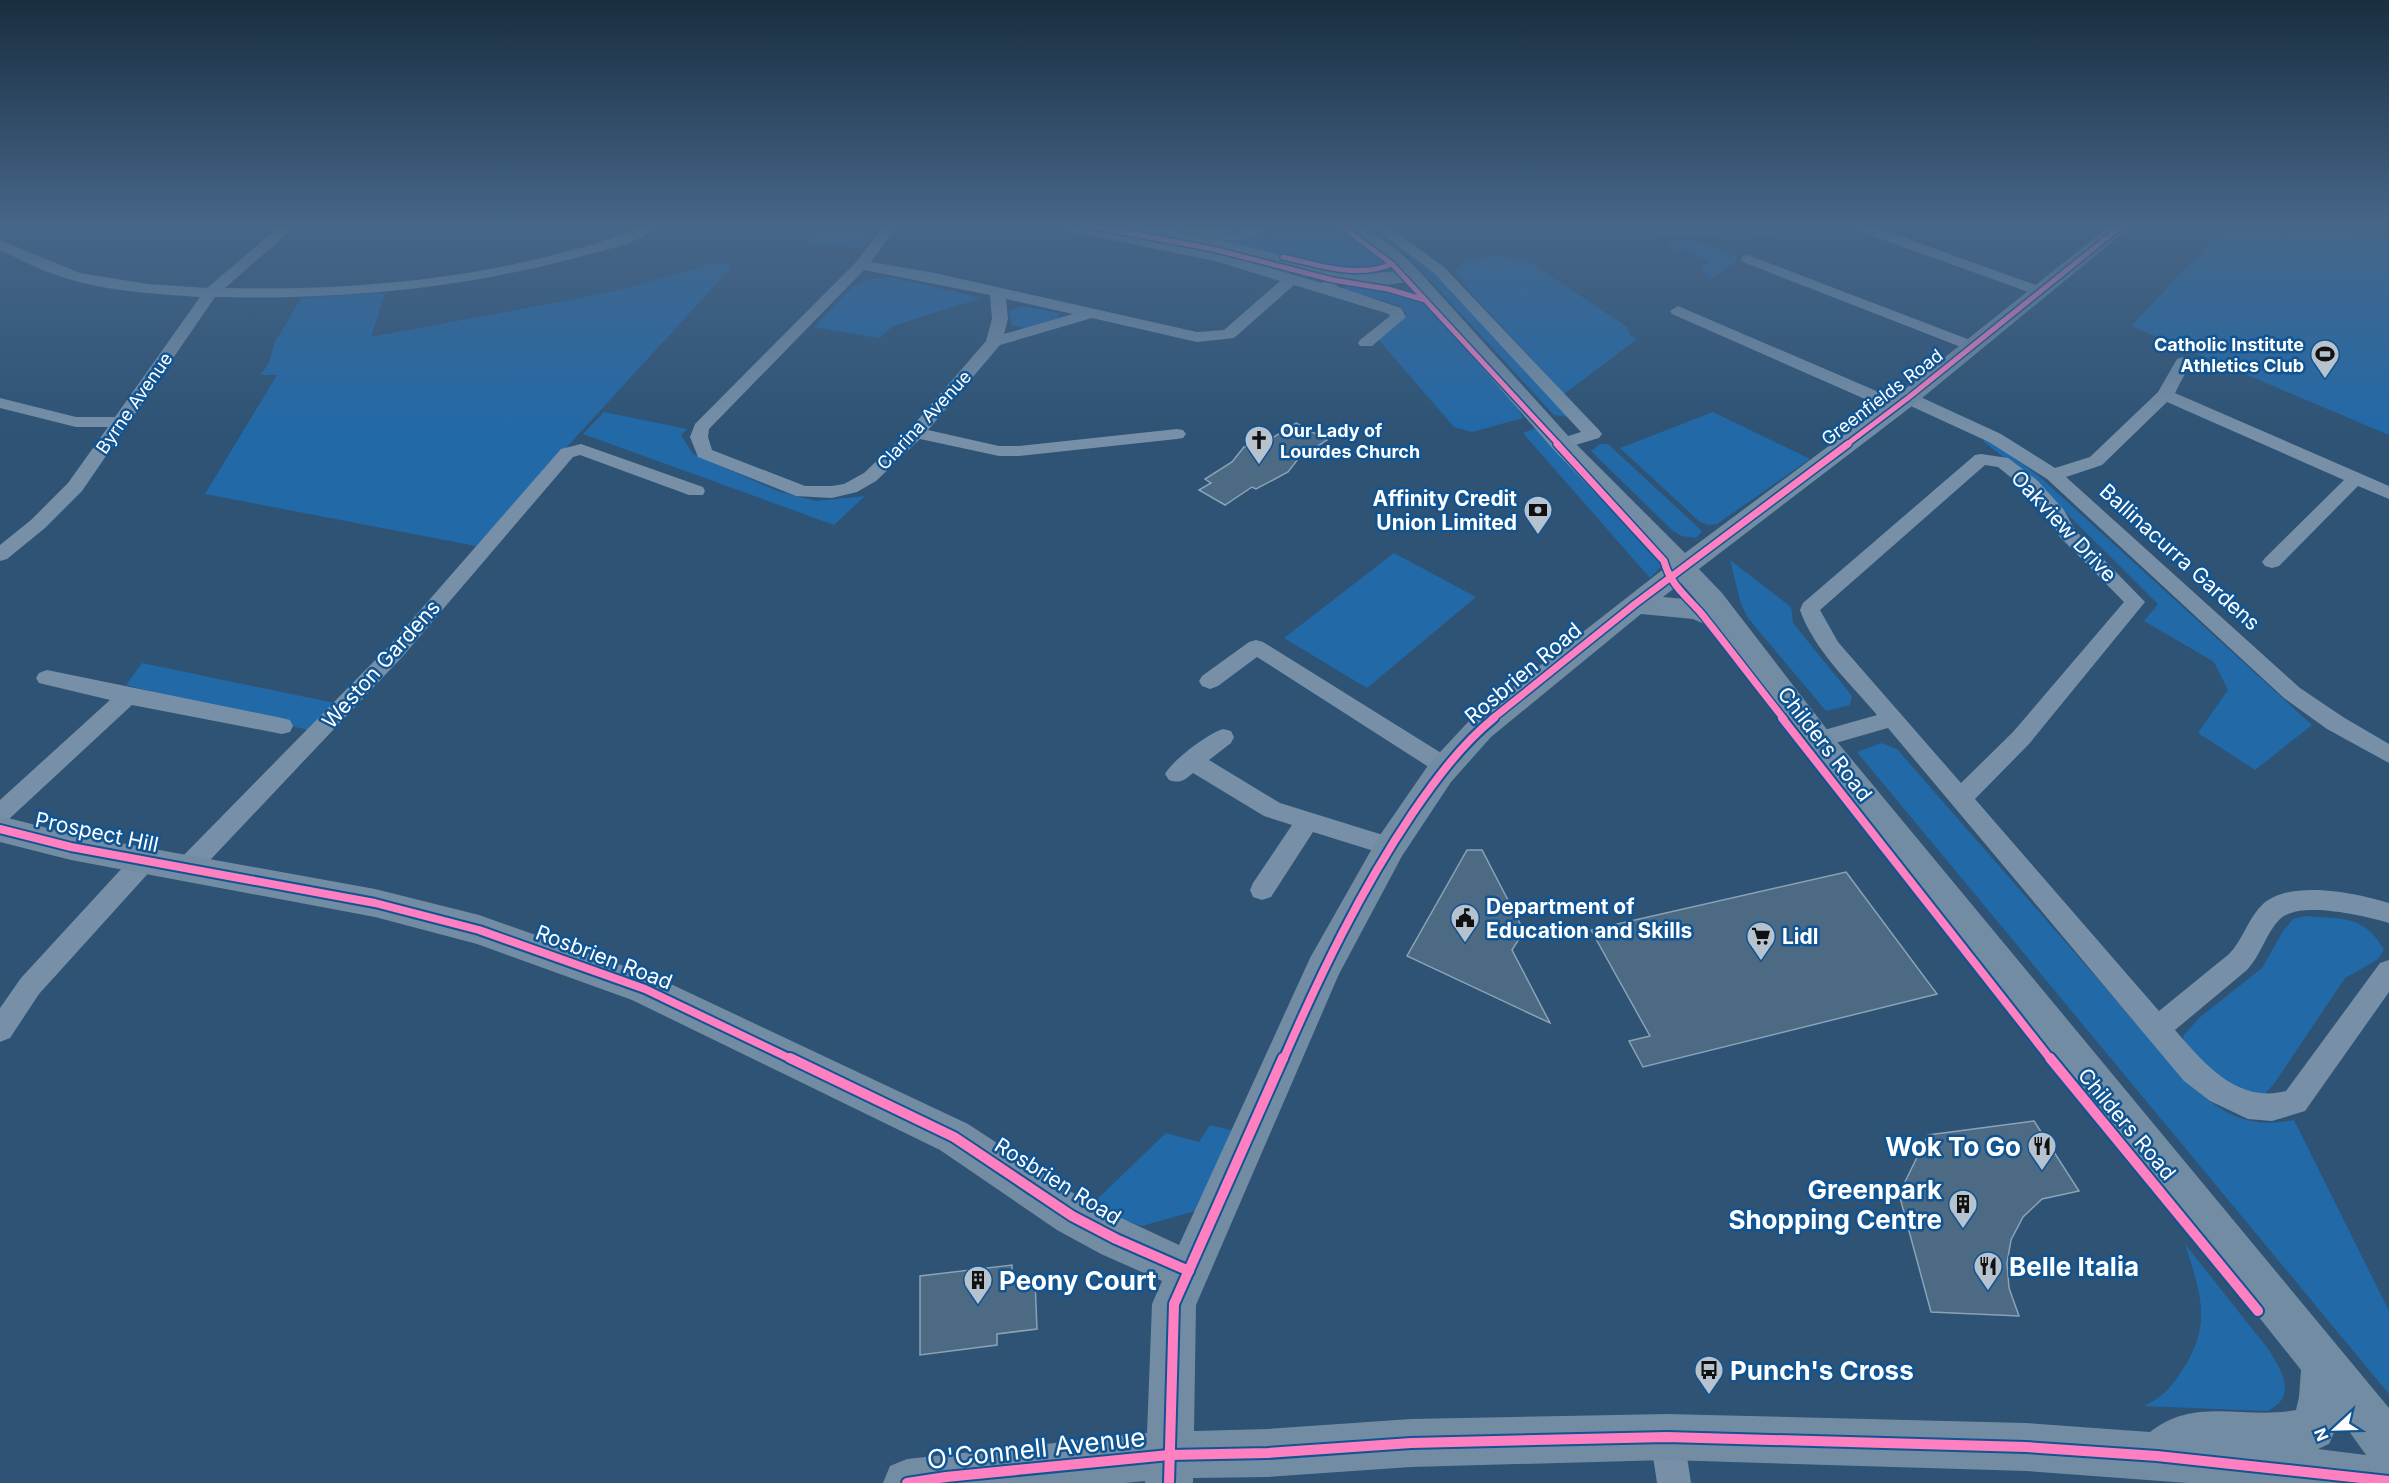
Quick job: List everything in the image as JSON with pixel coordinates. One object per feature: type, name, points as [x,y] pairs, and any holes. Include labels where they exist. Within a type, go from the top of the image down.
[{"type":"main road","name":"Childers Road","points":[[1428,293],[1562,444],[1683,568],[1730,624],[1818,740],[2324,1363],[2389,1447]]},
{"type":"main road","name":"Greenfields Road","points":[[1683,568],[1902,402],[2036,293]]},
{"type":"main road","name":"Rosbrien Road","points":[[187,868],[375,903],[479,930],[645,990],[954,1137],[1072,1216],[1116,1239],[1189,1271],[1323,969],[1390,847],[1446,767],[1480,729],[1683,568]]},
{"type":"main road","points":[[1635,604],[1698,610],[1730,624]]},
{"type":"main road","name":"Prospect Hill","points":[[0,829],[71,847],[187,868]]},
{"type":"main road","points":[[1169,1469],[1174,1304],[1189,1271]]},
{"type":"main road","points":[[2157,1456],[2186,1436],[2283,1435],[2301,1433],[2310,1429],[2319,1415],[2324,1363]]},
{"type":"main road","name":"O'Connell Avenue","points":[[906,1483],[946,1477],[1169,1469],[1268,1453],[1411,1443],[1667,1437],[2026,1447],[2157,1456],[2389,1481]]},
{"type":"street","name":"Byrne Avenue","points":[[0,555],[38,524],[75,487],[210,293]]},
{"type":"street","name":"Clarina Avenue","points":[[833,293],[701,428],[699,437],[704,453],[803,492],[832,492],[850,488],[870,477],[916,433],[994,342],[1000,319],[998,294]]},
{"type":"street","points":[[995,293],[1197,337],[1228,335],[1267,293]]},
{"type":"street","points":[[1358,293],[1390,307],[1398,317],[1366,343]]},
{"type":"street","points":[[1461,293],[1593,434],[1562,444]]},
{"type":"street","points":[[1836,293],[1972,346]]},
{"type":"street","points":[[1678,311],[1995,438],[2053,475]]},
{"type":"street","points":[[994,342],[1090,313]]},
{"type":"street","name":"Ballinacurra Gardens","points":[[2183,362],[2165,395],[2096,461],[2053,475],[2292,693],[2335,723],[2389,755]]},
{"type":"street","points":[[2165,395],[2389,494]]},
{"type":"street","points":[[0,403],[76,422],[120,422]]},
{"type":"street","points":[[916,433],[999,451],[1019,451],[1177,434]]},
{"type":"street","name":"Weston Gardens","points":[[187,868],[396,651],[567,453],[581,449],[696,491]]},
{"type":"street","name":"Oakview Drive","points":[[1960,799],[2021,738],[2135,602],[2066,532],[2065,523],[2031,484],[2002,462],[1981,459],[1813,603],[1810,609],[1814,621],[1831,646],[1960,799],[2194,1072],[2220,1092],[2248,1106],[2272,1108],[2295,1102],[2389,971]]},
{"type":"street","points":[[2272,562],[2355,479]]},
{"type":"street","points":[[1210,681],[1256,647],[1446,767]]},
{"type":"street","points":[[46,678],[282,726]]},
{"type":"street","points":[[0,814],[128,696]]},
{"type":"street","points":[[1818,740],[1892,718]]},
{"type":"street","points":[[1223,737],[1184,768],[1272,810],[1390,847]]},
{"type":"street","points":[[1262,890],[1307,822]]},
{"type":"street","points":[[0,1030],[30,986],[144,861]]},
{"type":"street","points":[[2157,1029],[2238,963],[2252,945],[2271,910],[2285,904],[2312,899],[2374,908],[2389,913]]},
{"type":"street","points":[[1667,1437],[1674,1483]]},
{"type":"shaded area","points":[[385,293],[371,337],[606,293],[708,293],[476,546],[205,494],[277,375],[260,375],[269,363],[274,344],[301,298]]},
{"type":"shaded area","points":[[846,293],[960,293],[981,298],[893,326],[879,338],[814,327]]},
{"type":"shaded area","points":[[1355,293],[1418,295],[1511,397],[1523,418],[1472,432],[1454,427],[1378,339],[1407,314],[1399,305]]},
{"type":"shaded area","points":[[1442,293],[1455,293],[1569,417],[1554,415]]},
{"type":"shaded area","points":[[1472,293],[1576,293],[1627,327],[1630,335],[1637,339],[1564,394]]},
{"type":"shaded area","name":"Catholic Institute Athletics Club","points":[[2162,293],[2389,293],[2389,435],[2131,326]]},
{"type":"shaded area","points":[[1021,306],[1059,313],[1059,318],[1025,328],[1012,326],[1009,311]]},
{"type":"shaded area","points":[[604,412],[687,429],[681,435],[693,454],[780,492],[816,501],[865,496],[834,525],[583,434]]},
{"type":"shaded area","points":[[1713,412],[1810,459],[1717,524],[1709,525],[1700,522],[1620,448]]},
{"type":"shaded area","points":[[1538,427],[1649,544],[1662,566],[1650,578],[1523,433]]},
{"type":"shaded area","points":[[1986,438],[2039,476],[2312,725],[2255,770],[2198,733],[2228,690],[2214,662],[2144,621],[2158,604],[2037,484],[1983,441]]},
{"type":"shaded area","points":[[1600,444],[1608,444],[1702,531],[1696,538],[1682,536],[1673,531],[1591,451]]},
{"type":"shaded area","points":[[1394,553],[1476,597],[1367,688],[1284,638]]},
{"type":"shaded area","points":[[1730,560],[1791,607],[1793,623],[1852,696],[1850,705],[1826,711],[1748,618],[1741,604]]},
{"type":"shaded area","points":[[142,663],[349,706],[324,734],[126,685]]},
{"type":"shaded area","points":[[1881,743],[1897,749],[2191,1086],[2226,1112],[2250,1121],[2263,1123],[2294,1120],[2389,1311],[2389,1394],[1857,752]]},
{"type":"shaded area","points":[[2306,916],[2351,921],[2369,930],[2384,950],[2377,960],[2345,978],[2265,1094],[2247,1092],[2225,1084],[2187,1053],[2183,1036],[2199,1018],[2262,968],[2283,931],[2293,919]]},
{"type":"shaded area","points":[[1210,1125],[1234,1131],[1195,1211],[1142,1226],[1088,1208],[1166,1133],[1199,1142]]},
{"type":"shaded area","points":[[2185,1244],[2269,1350],[2279,1367],[2285,1391],[2277,1405],[2267,1411],[2144,1406],[2161,1396],[2181,1372],[2191,1355],[2201,1324],[2196,1279]]},
{"type":"building","name":"Our Lady of Lourdes Church","points":[[1296,423],[1327,440],[1298,459],[1288,472],[1256,489],[1252,487],[1225,505],[1199,490],[1211,483],[1205,479],[1232,462],[1244,447],[1266,442]]},
{"type":"building","name":"Department of Education and Skills","points":[[1467,850],[1482,850],[1524,931],[1512,950],[1550,1023],[1407,956]]},
{"type":"building","name":"Lidl","points":[[1846,872],[1937,994],[1643,1067],[1629,1041],[1650,1036],[1591,930]]},
{"type":"building","name":"Greenpark Shopping Centre","points":[[2034,1121],[2079,1191],[2042,1199],[2023,1217],[2011,1240],[2007,1263],[2009,1288],[2019,1316],[1931,1312],[1899,1194],[1928,1135]]},
{"type":"building","name":"Peony Court","points":[[1012,1265],[1012,1283],[1035,1280],[1037,1329],[997,1334],[997,1345],[920,1355],[920,1276]]},
{"type":"cycle path","points":[[1402,293],[1425,300]]},
{"type":"cycle path","points":[[1420,293],[1664,561],[1677,588],[1698,610],[2087,1106],[2258,1311]]},
{"type":"cycle path","points":[[1169,1483],[1174,1304],[1323,969],[1390,847],[1440,773],[1480,729],[1635,604],[1908,398],[2038,293]]},
{"type":"cycle path","points":[[0,829],[71,847],[375,903],[479,930],[645,989],[954,1137],[1072,1216],[1116,1239],[1189,1271]]},
{"type":"cycle path","points":[[907,1483],[946,1477],[1169,1455],[1268,1453],[1411,1443],[1667,1437],[2026,1447],[2157,1456],[2389,1481]]},
{"type":"place","name":"Catholic Institute Athletics Club","points":[[2325,380]]},
{"type":"place","name":"Our Lady of Lourdes Church","points":[[1259,466]]},
{"type":"place","name":"Affinity Credit Union Limited","points":[[1538,536]]},
{"type":"place","name":"Department of Education and Skills","points":[[1465,944]]},
{"type":"place","name":"Lidl","points":[[1761,962]]},
{"type":"place","name":"Wok To Go","points":[[2042,1172]]},
{"type":"place","name":"Greenpark Shopping Centre","points":[[1963,1230]]},
{"type":"place","name":"Belle Italia","points":[[1988,1292]]},
{"type":"place","name":"Peony Court","points":[[978,1306]]},
{"type":"place","name":"Punch's Cross","points":[[1709,1396]]}]
